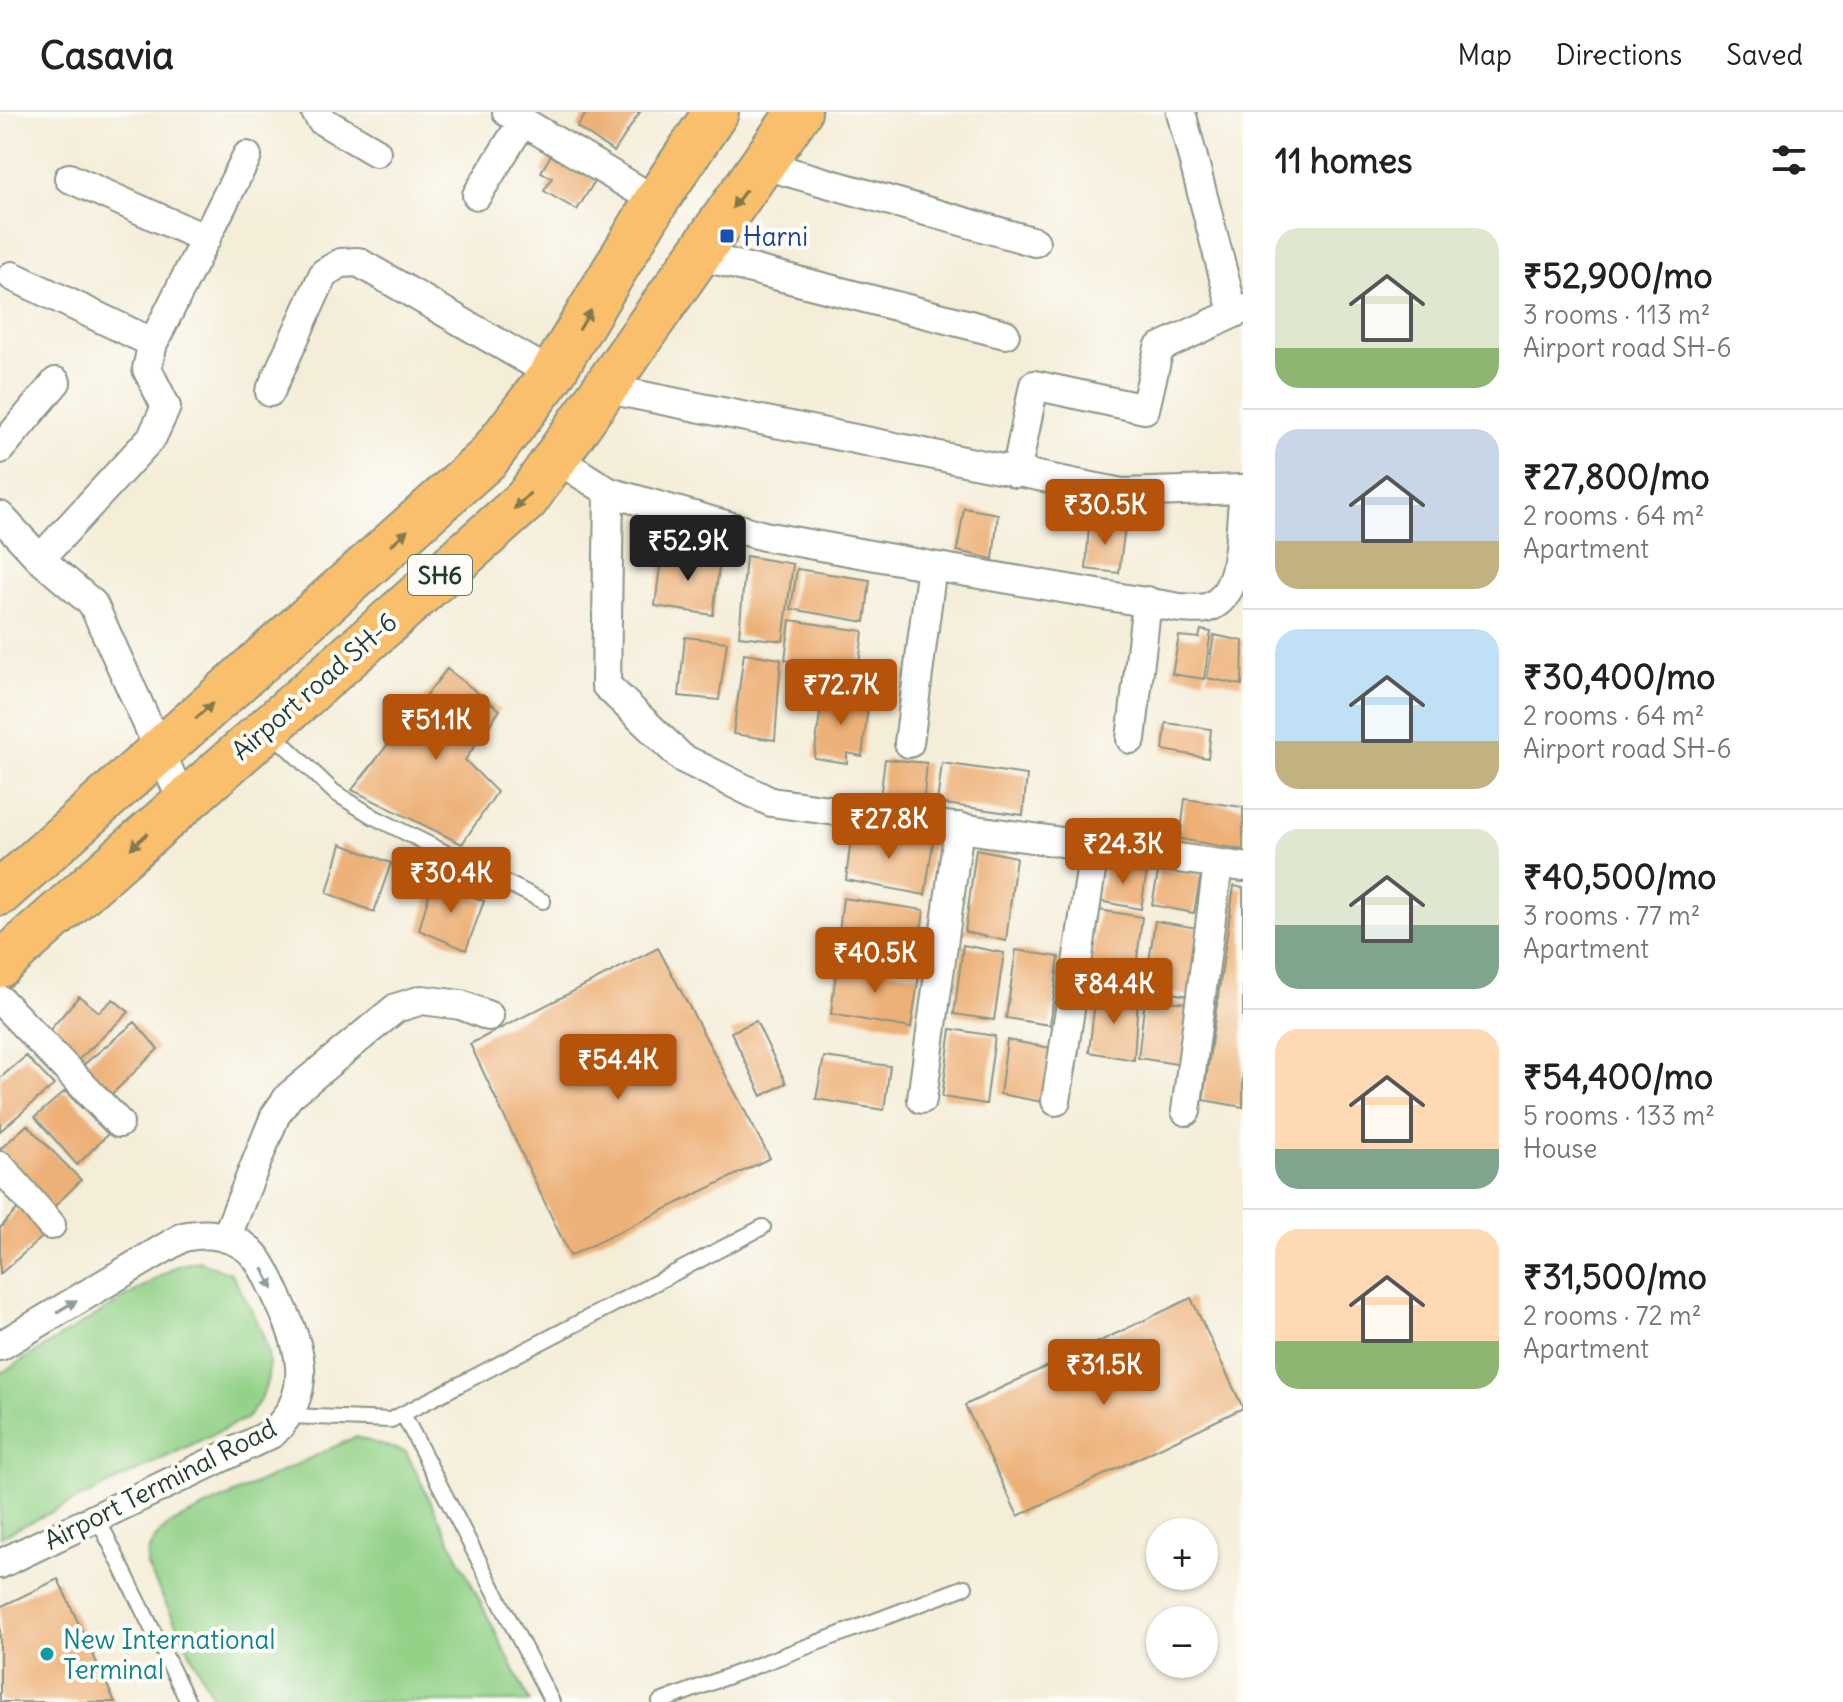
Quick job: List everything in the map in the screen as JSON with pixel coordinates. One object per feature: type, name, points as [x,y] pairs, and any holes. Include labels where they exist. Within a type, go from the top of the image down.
[{"type":"main road","name":"SH6","points":[[0,893],[488,458],[552,374],[656,201],[716,112]]},
{"type":"main road","name":"Airport road SH-6","points":[[7,944],[183,802],[526,500],[799,112]]},
{"type":"street","points":[[316,112],[321,120],[376,152]]},
{"type":"street","points":[[1016,473],[1034,385],[1145,409],[1159,348],[1238,311],[1181,112]]},
{"type":"street","points":[[477,195],[515,117],[656,201]]},
{"type":"street","points":[[40,559],[152,437],[166,407],[147,369],[153,343],[247,156]]},
{"type":"street","points":[[764,165],[1035,242]]},
{"type":"street","points":[[69,178],[206,239]]},
{"type":"street","points":[[697,255],[1005,334]]},
{"type":"street","points":[[270,392],[324,273],[341,263],[358,262],[552,374]]},
{"type":"street","points":[[12,276],[153,343]]},
{"type":"street","points":[[0,449],[56,382]]},
{"type":"street","points":[[603,388],[1122,493],[1243,489]]},
{"type":"street","points":[[557,459],[609,492],[764,536],[1147,601],[1207,608],[1225,594],[1234,574],[1243,503]]},
{"type":"street","points":[[609,492],[606,685],[682,758],[771,802],[1231,866],[1186,1111]]},
{"type":"street","points":[[0,516],[40,559],[93,604],[183,802]]},
{"type":"street","points":[[909,743],[932,566]]},
{"type":"street","points":[[1131,739],[1147,601]]},
{"type":"street","points":[[922,1099],[959,827]]},
{"type":"street","points":[[1056,1101],[1095,845]]},
{"type":"street","points":[[0,1000],[119,1123]]},
{"type":"street","points":[[0,1346],[183,1237],[209,1232],[226,1238],[275,1116],[289,1096],[396,1008],[422,1000],[461,1005],[489,1016]]},
{"type":"street","points":[[0,1166],[51,1225]]},
{"type":"street","name":"Airport Terminal Road","points":[[0,1564],[273,1433],[290,1416],[299,1387],[298,1340],[258,1258],[239,1242],[226,1238]]},
{"type":"lane","points":[[266,727],[334,792],[374,817],[543,901]]},
{"type":"lane","points":[[290,1416],[391,1420],[763,1227]]},
{"type":"lane","points":[[403,1414],[552,1702]]},
{"type":"lane","points":[[97,1517],[188,1702]]},
{"type":"lane","points":[[660,1702],[965,1587]]},
{"type":"green space","points":[[198,1261],[231,1273],[260,1327],[266,1345],[269,1363],[267,1381],[260,1399],[247,1418],[0,1537],[0,1374],[177,1266]]},
{"type":"green space","points":[[355,1437],[406,1452],[530,1702],[215,1702],[147,1566],[150,1547],[172,1523]]},
{"type":"building","points":[[587,112],[640,112],[614,152],[577,127]]},
{"type":"building","points":[[552,153],[596,179],[577,210],[544,191],[552,178],[541,172]]},
{"type":"building","points":[[964,508],[998,514],[993,559],[957,551]]},
{"type":"building","points":[[1089,523],[1125,526],[1119,573],[1086,569]]},
{"type":"building","points":[[662,551],[720,559],[713,615],[655,606]]},
{"type":"building","points":[[746,556],[793,564],[783,641],[739,636]]},
{"type":"building","points":[[797,569],[870,580],[865,622],[791,609]]},
{"type":"building","points":[[790,620],[863,631],[858,672],[785,660]]},
{"type":"building","points":[[1201,630],[1211,632],[1204,679],[1172,674],[1179,636],[1199,638]]},
{"type":"building","points":[[1214,635],[1243,641],[1242,685],[1207,678]]},
{"type":"building","points":[[685,637],[727,642],[719,700],[679,696]]},
{"type":"building","points":[[744,653],[781,659],[775,740],[733,734]]},
{"type":"building","points":[[447,669],[500,710],[465,760],[497,792],[462,844],[352,790]]},
{"type":"building","points":[[823,691],[869,698],[862,756],[847,753],[847,763],[814,758]]},
{"type":"building","points":[[1166,723],[1211,729],[1208,758],[1163,750]]},
{"type":"building","points":[[885,759],[927,763],[923,805],[880,798]]},
{"type":"building","points":[[942,763],[1027,775],[1023,815],[937,803]]},
{"type":"building","points":[[1185,799],[1243,807],[1243,850],[1180,839]]},
{"type":"building","points":[[852,829],[933,842],[925,895],[846,880]]},
{"type":"building","points":[[341,844],[391,863],[374,912],[327,893]]},
{"type":"building","points":[[976,849],[1016,857],[1006,941],[965,932]]},
{"type":"building","points":[[1106,864],[1147,870],[1141,909],[1098,901]]},
{"type":"building","points":[[1159,868],[1201,874],[1194,913],[1152,905]]},
{"type":"building","points":[[433,881],[484,901],[466,950],[419,930]]},
{"type":"building","points":[[1234,886],[1243,888],[1243,1107],[1203,1100]]},
{"type":"building","points":[[843,898],[924,910],[917,964],[837,949]]},
{"type":"building","points":[[1099,910],[1142,917],[1134,985],[1089,978]]},
{"type":"building","points":[[1155,921],[1198,928],[1190,996],[1145,989]]},
{"type":"building","points":[[963,945],[1004,953],[994,1020],[954,1014]]},
{"type":"building","points":[[658,948],[770,1158],[570,1256],[470,1044]]},
{"type":"building","points":[[1016,950],[1059,957],[1050,1025],[1006,1018]]},
{"type":"building","points":[[837,962],[919,975],[911,1028],[831,1014]]},
{"type":"building","points":[[1096,993],[1138,996],[1134,1060],[1089,1052]]},
{"type":"building","points":[[79,996],[99,1012],[113,999],[129,1012],[76,1062],[49,1031]]},
{"type":"building","points":[[1145,999],[1187,1003],[1183,1065],[1138,1058]]},
{"type":"building","points":[[756,1021],[786,1083],[762,1096],[731,1032]]},
{"type":"building","points":[[135,1022],[158,1049],[108,1098],[82,1066]]},
{"type":"building","points":[[951,1029],[995,1036],[986,1104],[942,1097]]},
{"type":"building","points":[[1007,1040],[1051,1048],[1042,1102],[1000,1094]]},
{"type":"building","points":[[26,1056],[54,1085],[0,1131],[0,1078]]},
{"type":"building","points":[[824,1057],[890,1066],[884,1110],[816,1099]]},
{"type":"building","points":[[65,1091],[108,1134],[77,1165],[35,1117]]},
{"type":"building","points":[[27,1125],[81,1180],[50,1211],[0,1149]]},
{"type":"building","points":[[23,1203],[47,1233],[0,1274],[0,1228]]},
{"type":"building","points":[[1191,1298],[1243,1408],[1018,1516],[965,1405]]},
{"type":"building","name":"New International Terminal","points":[[58,1579],[115,1702],[0,1702],[0,1607]]},
{"type":"place","name":"Harni","points":[[727,236]]},
{"type":"place","name":"New International Terminal","points":[[47,1654]]}]
